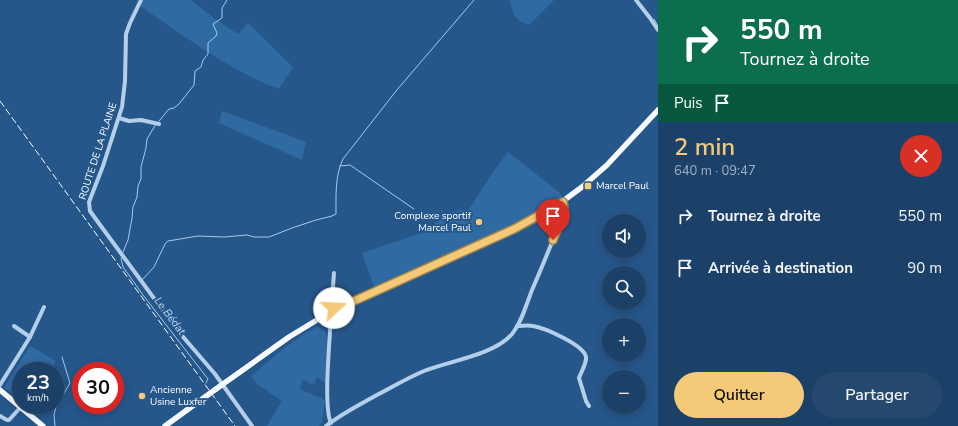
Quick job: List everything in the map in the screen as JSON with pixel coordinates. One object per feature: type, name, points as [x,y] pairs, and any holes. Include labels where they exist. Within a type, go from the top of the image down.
[{"type":"main road","points":[[165,426],[289,336],[332,311],[514,229],[563,202],[607,165],[658,109]]},
{"type":"main road","points":[[0,390],[43,426]]},
{"type":"main road","points":[[0,394],[12,403]]},
{"type":"main road","points":[[25,414],[40,426]]},
{"type":"street","name":"ROUTE DE LA PLAINE","points":[[141,0],[126,34],[124,96],[119,118],[103,166],[90,197],[90,211],[178,331],[222,384],[252,426]]},
{"type":"street","points":[[636,0],[658,30]]},
{"type":"street","points":[[119,118],[129,121],[141,120],[159,124]]},
{"type":"street","points":[[326,426],[360,404],[419,373],[495,347],[509,338],[517,326],[537,281],[563,215],[563,202]]},
{"type":"street","points":[[331,422],[328,418],[327,396],[334,273]]},
{"type":"street","points":[[0,385],[30,337],[44,307]]},
{"type":"street","points":[[14,326],[30,337]]},
{"type":"street","points":[[517,326],[533,326],[567,339],[583,352],[586,356],[586,361],[578,378],[589,406]]},
{"type":"street","points":[[0,416],[9,420],[14,414]]},
{"type":"shaded area","points":[[143,0],[191,0],[215,19],[238,34],[248,23],[293,67],[279,89],[260,81],[207,52],[173,29],[139,5]]},
{"type":"shaded area","points":[[510,0],[554,0],[529,25],[517,19],[512,9]]},
{"type":"shaded area","points":[[222,111],[306,142],[302,160],[219,123]]},
{"type":"shaded area","name":"Complexe sportif Marcel Paul","points":[[508,152],[560,193],[562,196],[561,199],[516,225],[493,236],[374,287],[362,253],[424,232],[446,214],[460,210],[467,211]]},
{"type":"shaded area","points":[[319,327],[325,331],[327,337],[325,383],[317,377],[314,385],[303,380],[300,389],[325,400],[322,422],[319,426],[267,426],[282,401],[257,384],[251,376],[294,341],[312,329]]},
{"type":"shaded area","points":[[30,346],[56,361],[55,362],[20,362]]},
{"type":"shaded area","points":[[12,375],[12,392],[4,388]]},
{"type":"waterway","name":"Le Bédat","points":[[159,121],[169,109],[174,108],[179,104],[194,85],[195,71],[201,67],[203,60],[208,54],[208,43],[216,36],[217,33],[213,24],[222,18],[222,8],[227,0]]},
{"type":"waterway","points":[[142,280],[154,267],[165,244],[168,241],[198,236],[224,237],[247,235],[254,237],[269,237],[336,214],[337,179],[343,159],[396,91],[474,0]]},
{"type":"waterway","points":[[654,19],[658,26]]},
{"type":"waterway","name":"Le Bédat","points":[[123,252],[128,240],[133,207],[141,179],[141,167],[147,139],[156,124]]},
{"type":"waterway","points":[[340,166],[350,165],[414,209]]},
{"type":"waterway","name":"Le Bédat","points":[[121,258],[123,267],[143,295],[208,379],[206,383]]},
{"type":"waterway","points":[[55,426],[54,415],[56,407],[70,383],[62,357]]},
{"type":"railway","points":[[0,101],[235,426]]},
{"type":"place","name":"Marcel Paul","points":[[588,186]]},
{"type":"place","name":"Complexe sportif Marcel Paul","points":[[479,222]]},
{"type":"place","name":"Ancienne Usine Luxfer","points":[[142,396]]},
{"type":"route","points":[[334,308],[334,310],[524,225],[563,202],[563,215],[553,240]]}]
